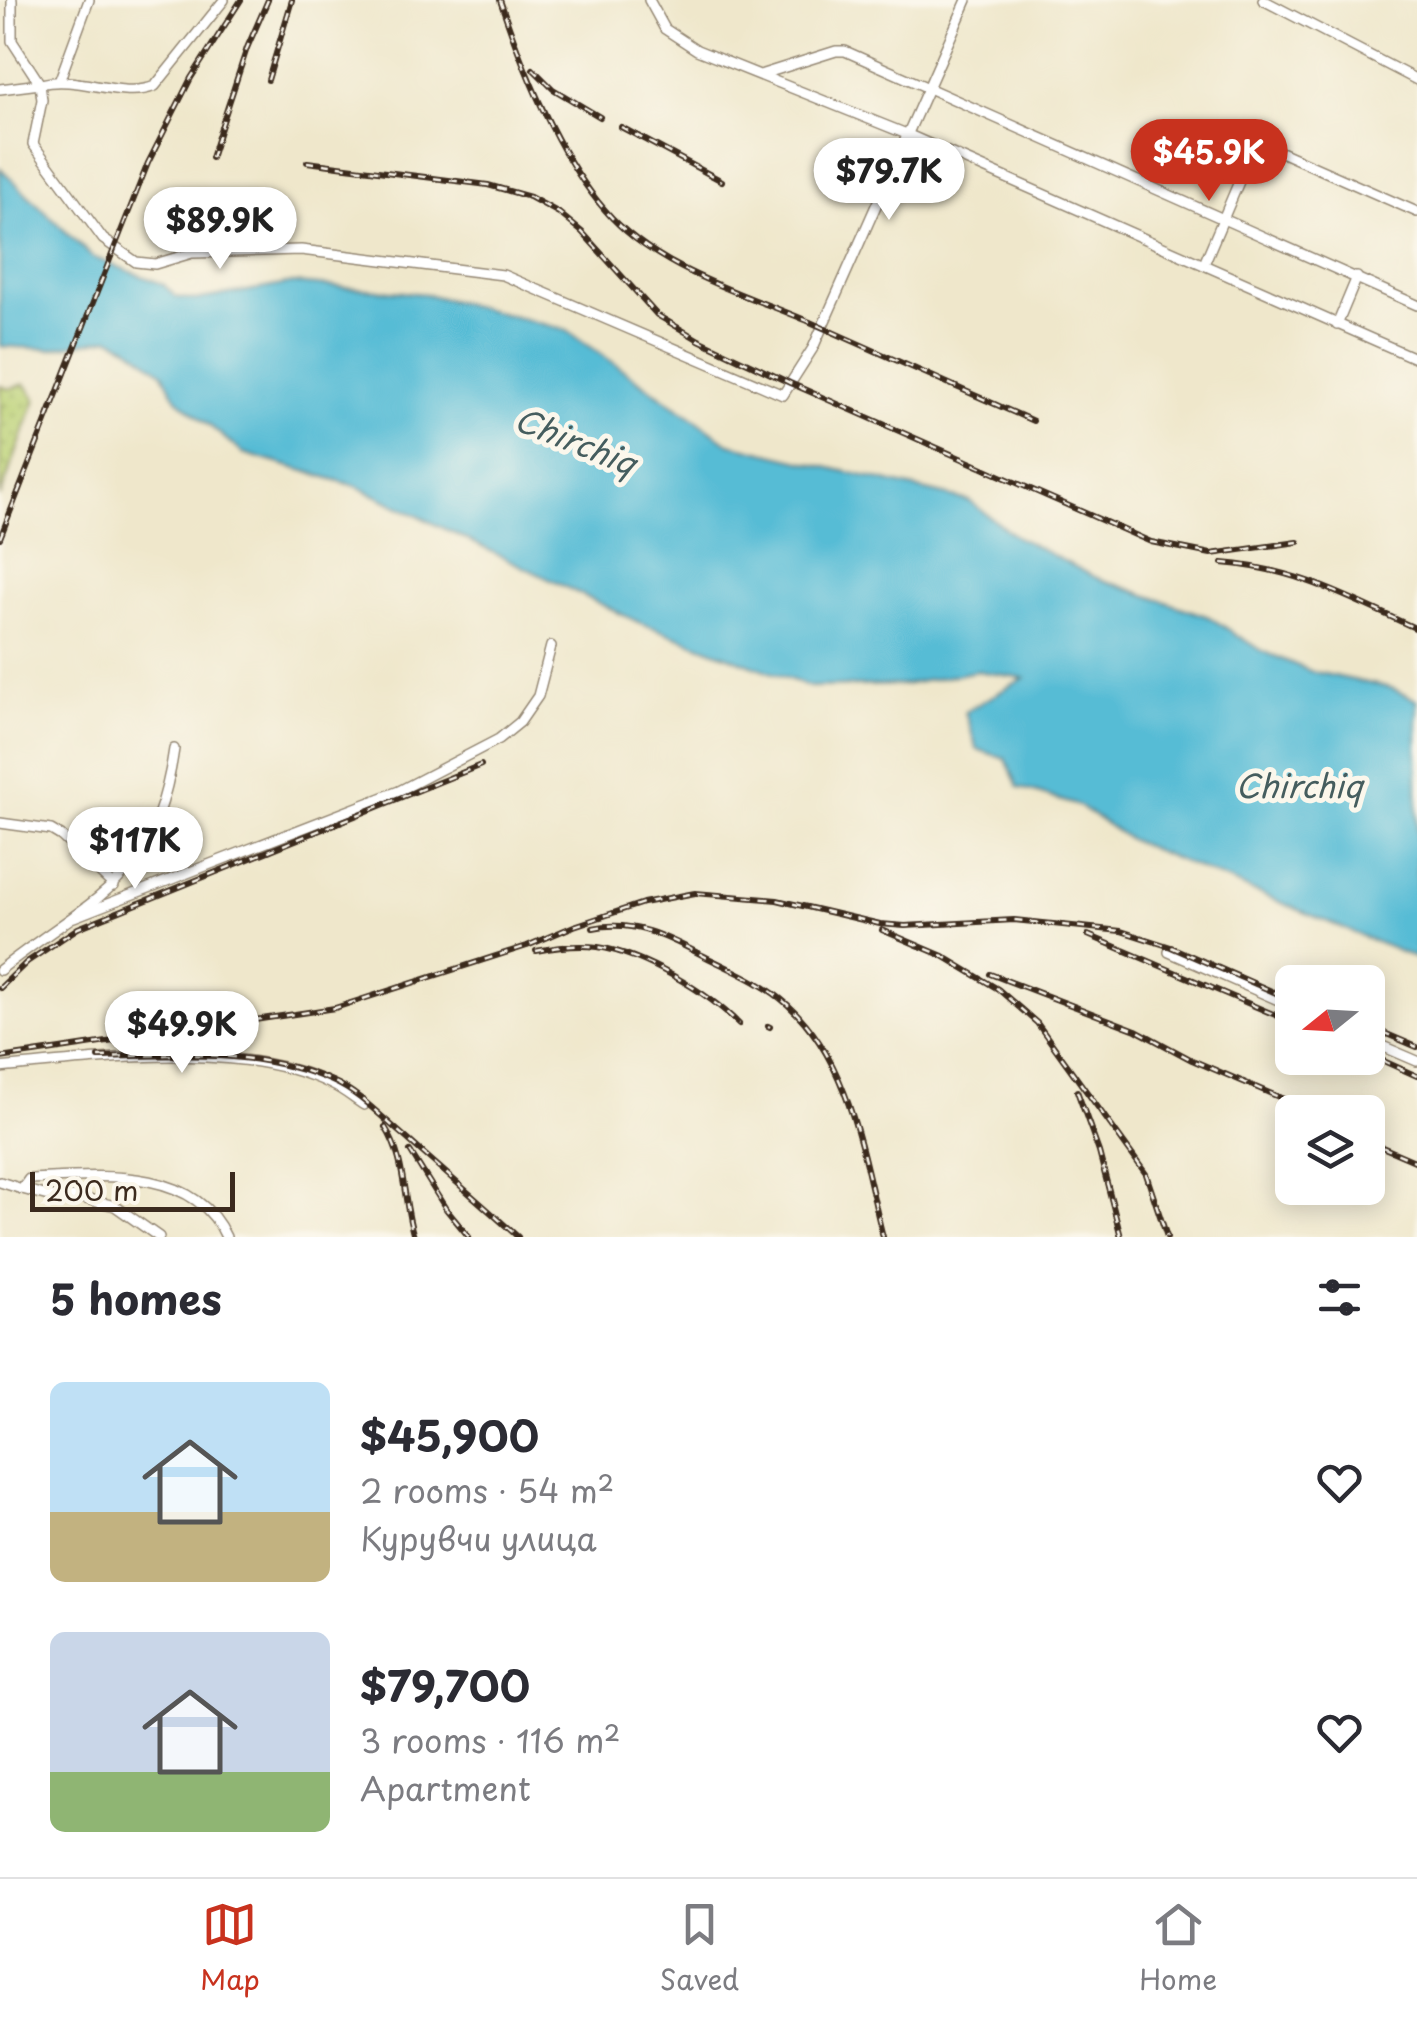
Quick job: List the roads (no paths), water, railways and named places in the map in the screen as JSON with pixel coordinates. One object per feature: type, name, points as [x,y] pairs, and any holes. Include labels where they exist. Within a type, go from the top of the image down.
[{"type":"street","points":[[12,0],[12,41],[40,84],[42,100],[33,144],[103,239],[136,262],[155,264],[192,253],[301,250],[503,275],[783,395],[813,348],[967,0]]},
{"type":"street","points":[[60,78],[89,0]]},
{"type":"street","points":[[0,89],[60,78],[129,90],[155,86],[224,0]]},
{"type":"street","points":[[649,0],[658,20],[672,36],[697,50],[909,135],[1417,359]]},
{"type":"street","points":[[1263,0],[1417,80]]},
{"type":"street","points":[[763,74],[844,51],[1417,305]]},
{"type":"street","points":[[1204,264],[1249,158],[1255,149],[1267,146],[1417,212]]},
{"type":"street","points":[[1337,324],[1357,277]]},
{"type":"street","points":[[74,917],[400,792],[499,739],[520,722],[538,696],[551,646]]},
{"type":"street","points":[[0,970],[114,886],[138,857],[156,825],[168,788],[174,749]]},
{"type":"street","points":[[0,822],[51,830],[114,886]]},
{"type":"street","points":[[1169,952],[1275,999]]},
{"type":"street","points":[[1385,1048],[1417,1062]]},
{"type":"street","points":[[0,1068],[199,1056],[275,1065],[330,1083],[364,1105]]},
{"type":"street","points":[[22,1189],[29,1179],[130,1176],[183,1192],[218,1218],[226,1237]]},
{"type":"street","points":[[0,1182],[52,1198],[77,1197],[115,1206],[159,1237]]},
{"type":"water","name":"Chirchiq","points":[[0,168],[92,257],[163,284],[176,297],[195,300],[294,283],[426,294],[566,330],[730,444],[969,501],[1015,536],[1097,578],[1209,617],[1260,650],[1310,671],[1391,688],[1417,700],[1417,959],[1130,840],[1079,806],[1018,787],[1006,759],[977,749],[965,712],[1024,678],[977,671],[903,685],[810,687],[636,621],[356,486],[243,453],[177,399],[162,372],[110,338],[51,349],[0,346]]},
{"type":"railway","points":[[0,538],[148,163],[191,78],[241,0]]},
{"type":"railway","points":[[211,158],[247,48],[268,0]]},
{"type":"railway","points":[[268,80],[292,0]]},
{"type":"railway","points":[[500,0],[519,54],[557,138],[588,188],[625,231],[701,277],[1033,421]]},
{"type":"railway","points":[[533,69],[553,89],[600,117]]},
{"type":"railway","points":[[621,127],[722,181]]},
{"type":"railway","points":[[307,162],[488,185],[530,197],[582,232],[657,315],[699,340],[1151,542],[1211,554],[1298,542]]},
{"type":"railway","points":[[1222,563],[1299,578],[1417,629]]},
{"type":"railway","points":[[0,988],[27,962],[78,928],[481,765]]},
{"type":"railway","points":[[0,1058],[335,1008],[527,946],[643,903],[695,893],[777,900],[880,924],[1014,920],[1121,931],[1171,947],[1275,993]]},
{"type":"railway","points":[[593,928],[622,926],[663,936],[747,977],[788,1005],[827,1054],[840,1083],[861,1144],[883,1237]]},
{"type":"railway","points":[[882,930],[943,956],[998,989],[1037,1023],[1146,1174],[1167,1237]]},
{"type":"railway","points":[[1088,935],[1275,1015]]},
{"type":"railway","points":[[536,951],[590,946],[635,957],[693,987],[739,1024]]},
{"type":"railway","points":[[990,974],[1136,1030],[1192,1060],[1275,1095]]},
{"type":"railway","points":[[1385,1033],[1417,1047]]},
{"type":"railway","points":[[99,1057],[246,1058],[304,1070],[332,1081],[370,1106],[518,1237]]},
{"type":"railway","points":[[1385,1062],[1417,1076]]},
{"type":"railway","points":[[1077,1091],[1099,1152],[1121,1237]]},
{"type":"railway","points":[[385,1127],[401,1167],[414,1237]]},
{"type":"railway","points":[[1385,1148],[1417,1162]]},
{"type":"railway","points":[[410,1151],[446,1209],[469,1237]]}]
